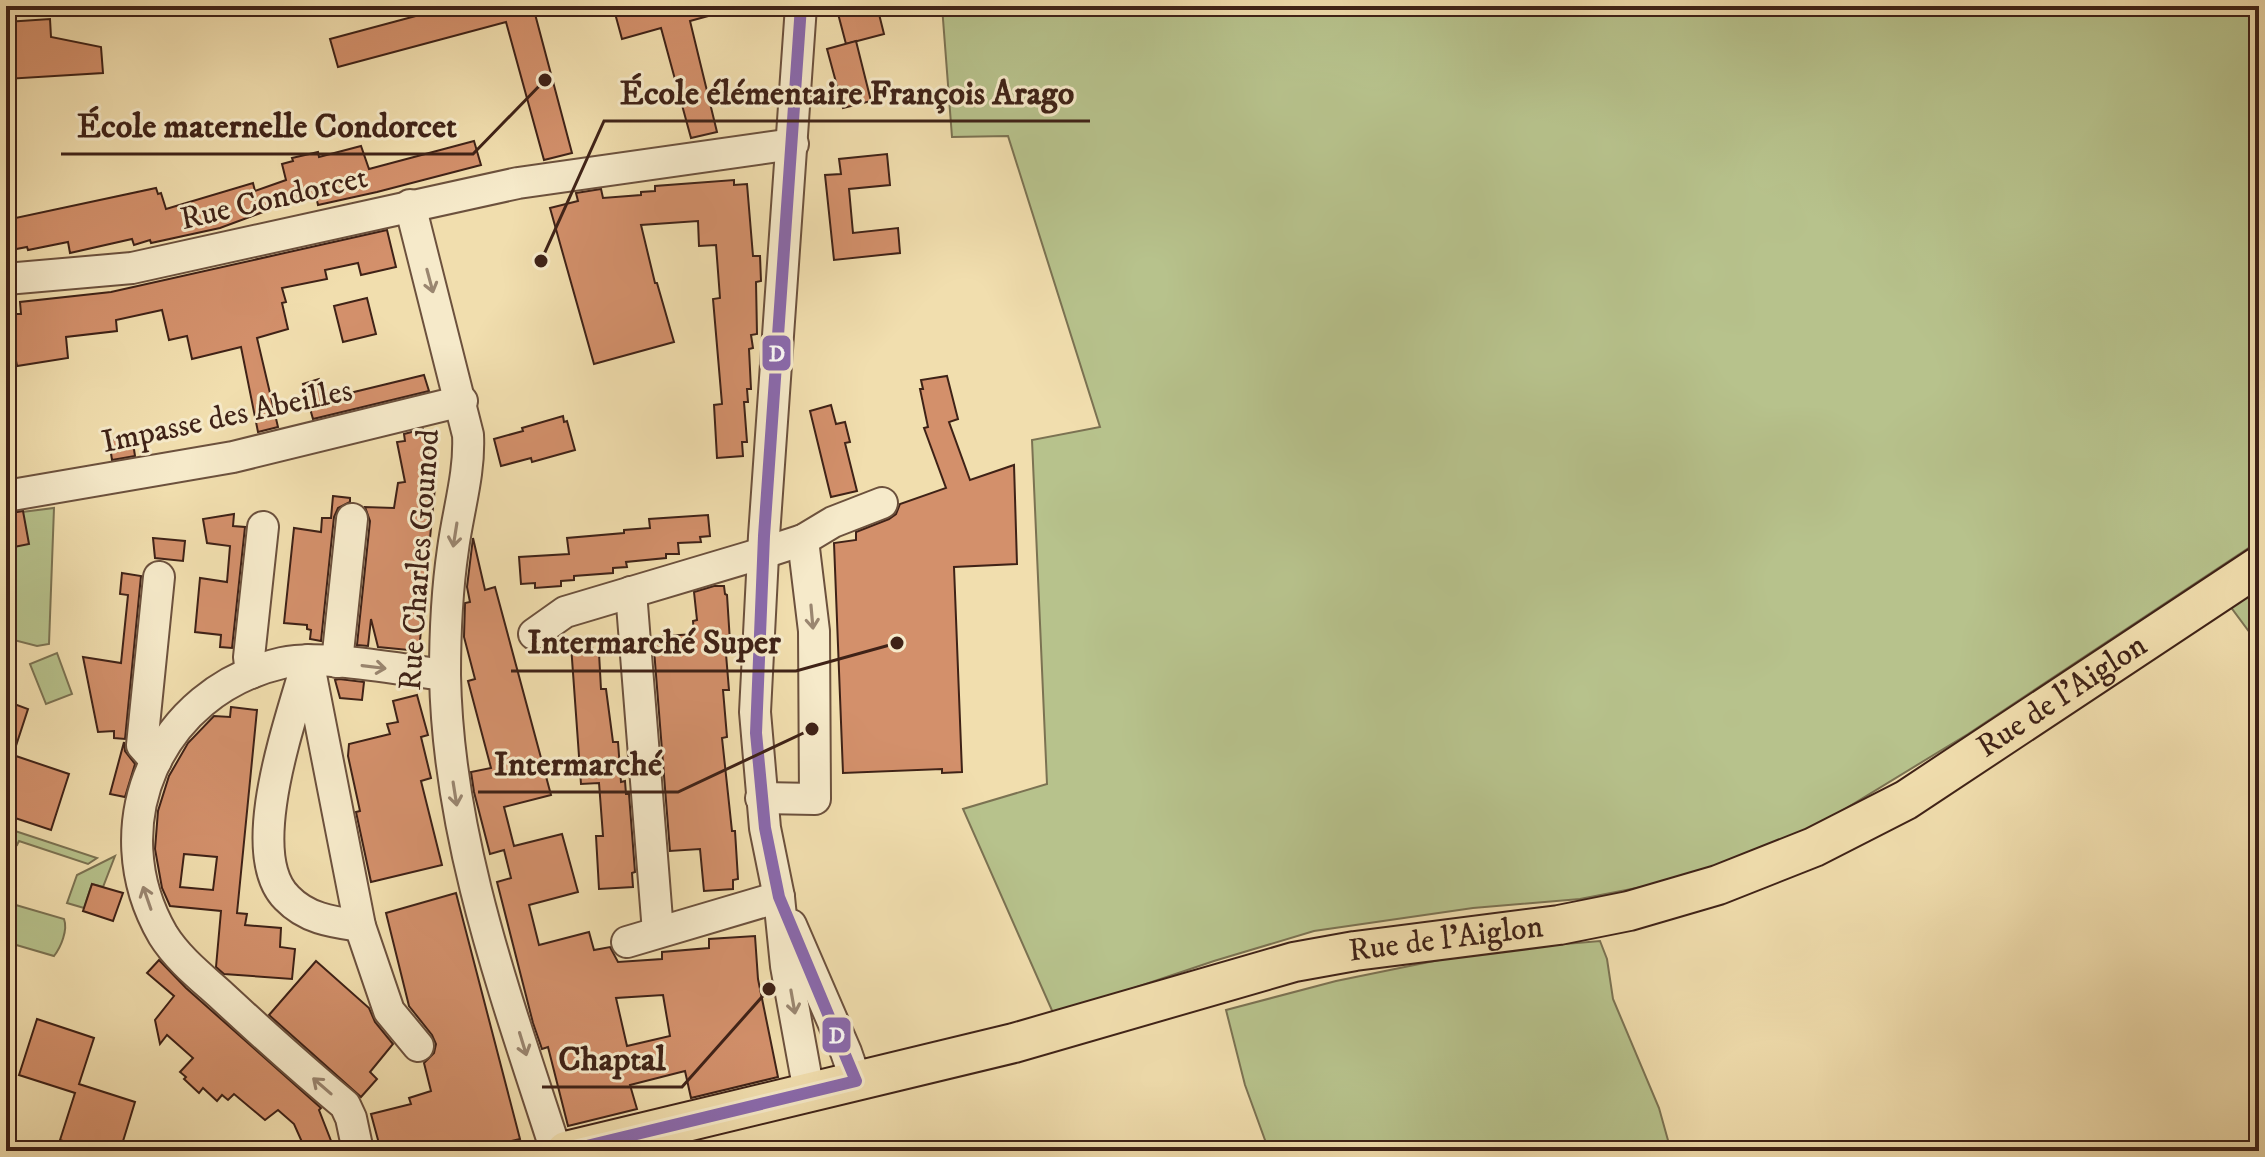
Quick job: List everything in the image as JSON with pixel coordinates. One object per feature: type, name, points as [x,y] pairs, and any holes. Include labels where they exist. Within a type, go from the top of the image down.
[{"type":"main road","name":"Rue de l'Aiglon","points":[[566,1151],[1038,1037],[1294,962],[1355,951],[1536,929],[1607,916],[1679,897],[1756,871],[1833,838],[1925,788],[2259,566]]},
{"type":"street","points":[[801,6],[755,712],[761,798],[809,1092]]},
{"type":"street","name":"Rue Condorcet","points":[[6,279],[132,268],[410,205],[549,178],[793,144]]},
{"type":"street","name":"Rue Charles Gounod","points":[[410,205],[462,401],[468,435],[469,456],[453,549],[445,675],[454,792],[485,925],[556,1151]]},
{"type":"street","name":"Impasse des Abeilles","points":[[6,496],[233,457],[462,401]]},
{"type":"street","points":[[534,634],[565,612],[803,540],[825,526],[882,503]]},
{"type":"street","points":[[352,519],[322,661],[278,770],[268,837],[269,866],[279,889],[298,908],[319,919],[360,926]]},
{"type":"street","points":[[251,673],[249,657],[263,527]]},
{"type":"street","points":[[761,798],[815,799],[814,631],[803,540]]},
{"type":"street","points":[[156,761],[142,745],[159,577]]},
{"type":"street","points":[[631,592],[658,932]]},
{"type":"street","points":[[322,661],[360,926],[389,1011],[418,1046]]},
{"type":"street","points":[[358,1151],[345,1105],[186,964],[162,933],[144,892],[136,847],[140,801],[156,761],[173,732],[194,708],[224,686],[251,673],[283,663],[322,661],[445,675]]},
{"type":"street","points":[[779,897],[856,1081]]},
{"type":"street","points":[[627,942],[779,897]]},
{"type":"green space","points":[[942,6],[2259,6],[2259,541],[1968,734],[1817,826],[1732,861],[1652,885],[1580,899],[1473,908],[1314,931],[1054,1015],[963,809],[1047,784],[1032,440],[1100,427],[1008,136],[952,137]]},
{"type":"green space","points":[[54,508],[49,644],[37,646],[6,638],[6,514]]},
{"type":"green space","points":[[2259,589],[2259,645],[2230,606]]},
{"type":"green space","points":[[57,653],[72,694],[46,704],[30,664]]},
{"type":"green space","points":[[6,828],[97,858],[88,864],[19,841],[17,845],[8,842],[6,847]]},
{"type":"green space","points":[[115,856],[103,887],[92,884],[84,908],[67,903],[77,875]]},
{"type":"green space","points":[[6,904],[64,919],[63,938],[54,956],[6,942]]},
{"type":"green space","points":[[1600,941],[1607,959],[1613,999],[1659,1108],[1671,1151],[1269,1151],[1245,1085],[1226,1010],[1336,981],[1483,951]]},
{"type":"building","points":[[453,6],[544,6],[545,12],[535,14],[572,153],[544,160],[506,22],[338,67],[330,39]]},
{"type":"building","points":[[613,6],[722,6],[723,12],[690,21],[717,132],[691,138],[661,28],[622,39]]},
{"type":"building","points":[[836,6],[877,6],[884,34],[846,44]]},
{"type":"building","points":[[50,19],[51,37],[101,47],[103,73],[6,79],[6,22]]},
{"type":"building","points":[[856,41],[871,101],[843,108],[827,49]]},
{"type":"building","points":[[474,141],[481,165],[377,192],[318,205],[316,196],[293,201],[220,228],[151,243],[150,240],[134,245],[132,239],[70,253],[68,242],[6,251],[6,220],[156,188],[166,209],[253,183],[255,191],[286,180],[282,164],[293,161],[292,158],[318,152],[319,157],[361,146],[369,169]]},
{"type":"building","points":[[887,154],[890,185],[849,189],[853,233],[898,228],[900,253],[834,260],[825,175],[841,174],[839,159]]},
{"type":"building","points":[[734,180],[734,185],[747,184],[753,256],[760,256],[761,281],[756,282],[757,334],[751,335],[753,348],[749,349],[751,389],[747,389],[748,402],[744,402],[747,442],[742,442],[743,456],[717,458],[714,405],[722,404],[713,299],[720,298],[716,245],[699,246],[698,221],[641,225],[674,342],[594,364],[550,208],[578,201],[576,193],[601,189],[603,198],[641,195],[641,192],[655,191],[655,186]]},
{"type":"building","points":[[387,230],[396,267],[361,275],[358,263],[325,270],[327,279],[282,288],[288,329],[257,338],[278,427],[258,432],[241,347],[192,359],[187,336],[169,340],[162,310],[116,320],[117,331],[66,337],[68,358],[17,366],[11,335],[6,335],[6,314],[21,314],[20,302],[111,292]]},
{"type":"building","points":[[367,298],[376,334],[343,342],[334,306]]},
{"type":"building","points":[[424,375],[429,391],[313,419],[303,384],[319,379],[325,399]]},
{"type":"building","points":[[947,376],[958,419],[949,422],[970,480],[1014,465],[1017,564],[954,567],[962,772],[942,773],[942,769],[843,773],[834,543],[856,540],[856,532],[889,519],[896,514],[900,504],[946,488],[924,428],[928,427],[920,389],[923,389],[921,380]]},
{"type":"building","points":[[831,405],[836,424],[845,422],[850,442],[845,443],[857,491],[831,497],[810,411]]},
{"type":"building","points":[[563,416],[575,450],[532,462],[531,458],[501,466],[494,439]]},
{"type":"building","points":[[423,429],[435,487],[419,651],[378,647],[371,619],[368,646],[357,645],[370,521],[365,507],[394,508],[398,483],[405,482],[397,442],[405,441],[404,434]]},
{"type":"building","points":[[132,436],[135,456],[112,460],[109,440]]},
{"type":"building","points":[[333,496],[350,498],[350,502],[338,508],[334,517],[321,641],[310,639],[311,630],[307,629],[307,625],[284,623],[294,528],[321,532],[322,518],[331,518]]},
{"type":"building","points":[[23,511],[29,544],[9,548],[6,514]]},
{"type":"building","points":[[234,514],[233,526],[245,527],[232,648],[220,647],[221,635],[195,632],[200,578],[227,582],[230,546],[207,543],[203,519]]},
{"type":"building","points":[[708,515],[710,536],[700,537],[701,542],[678,543],[679,554],[626,562],[627,567],[613,568],[613,573],[574,576],[574,580],[561,581],[561,586],[535,588],[535,583],[521,584],[519,557],[569,554],[567,538],[650,528],[649,519]]},
{"type":"building","points":[[153,538],[185,541],[183,561],[155,558]]},
{"type":"building","points":[[473,538],[485,590],[495,587],[551,795],[504,807],[514,846],[562,834],[578,892],[529,905],[539,945],[589,932],[594,950],[610,947],[618,962],[662,959],[662,952],[709,948],[709,939],[755,936],[758,979],[778,1077],[691,1098],[685,1071],[630,1085],[637,1109],[568,1126],[548,1047],[542,1049],[533,1023],[497,882],[511,878],[504,850],[490,854],[474,792],[471,772],[491,768],[468,681],[475,679],[464,637],[465,603],[470,602],[467,587]],"holes":[[[663,995],[670,1036],[627,1046],[616,998]]]},
{"type":"building","points":[[122,573],[141,576],[125,739],[114,738],[114,731],[98,732],[83,657],[121,663],[128,595],[120,594]]},
{"type":"building","points":[[724,586],[727,595],[730,642],[725,642],[729,690],[723,690],[727,737],[722,738],[732,831],[735,831],[738,879],[733,880],[733,889],[704,891],[700,849],[670,851],[653,637],[694,634],[693,621],[697,620],[694,592]]},
{"type":"building","points":[[592,643],[593,652],[599,653],[601,689],[606,689],[613,742],[618,742],[621,782],[625,781],[626,794],[629,794],[635,872],[632,873],[633,887],[599,889],[596,836],[603,836],[599,783],[581,784],[571,645]]},
{"type":"building","points":[[335,680],[364,682],[362,700],[340,698]]},
{"type":"building","points":[[417,695],[428,735],[421,737],[431,778],[421,781],[442,865],[371,882],[356,812],[360,811],[348,756],[349,744],[390,734],[387,724],[398,722],[393,701]]},
{"type":"building","points":[[6,701],[28,709],[13,755],[69,774],[51,830],[6,815]]},
{"type":"building","points":[[231,707],[257,710],[237,913],[247,914],[245,925],[281,928],[280,947],[295,949],[292,979],[224,974],[216,967],[221,911],[170,906],[162,888],[155,849],[158,811],[169,776],[188,743],[214,716],[230,717]],"holes":[[[184,854],[217,857],[213,890],[180,887]]]},
{"type":"building","points":[[124,742],[125,751],[135,764],[125,797],[110,794]]},
{"type":"building","points":[[92,884],[123,893],[113,921],[83,911]]},
{"type":"building","points":[[456,893],[520,1139],[467,1151],[461,1151],[459,1143],[428,1151],[381,1151],[371,1114],[411,1104],[409,1098],[431,1091],[424,1063],[434,1053],[436,1044],[409,1006],[386,913]]},
{"type":"building","points":[[159,960],[186,988],[321,1108],[319,1110],[335,1151],[306,1151],[294,1124],[278,1110],[265,1120],[234,1094],[228,1100],[222,1095],[217,1101],[203,1088],[199,1093],[184,1079],[186,1077],[180,1072],[193,1058],[167,1035],[160,1044],[155,1020],[174,996],[147,973]]},
{"type":"building","points":[[316,961],[369,1008],[375,1022],[393,1044],[370,1072],[377,1079],[361,1097],[269,1015]]},
{"type":"building","points":[[37,1019],[94,1038],[79,1084],[135,1102],[120,1151],[92,1151],[60,1140],[75,1093],[19,1075]]},
{"type":"transit line","name":"D","points":[[566,1151],[856,1081],[779,897],[765,828],[756,733],[764,536],[801,6]]},
{"type":"place","name":"École maternelle Condorcet","points":[[545,80]]},
{"type":"place","name":"École élémentaire François Arago","points":[[541,261]]},
{"type":"place","name":"Intermarché Super","points":[[897,643]]},
{"type":"place","name":"Intermarché","points":[[812,729]]},
{"type":"place","name":"Chaptal","points":[[769,989]]}]
